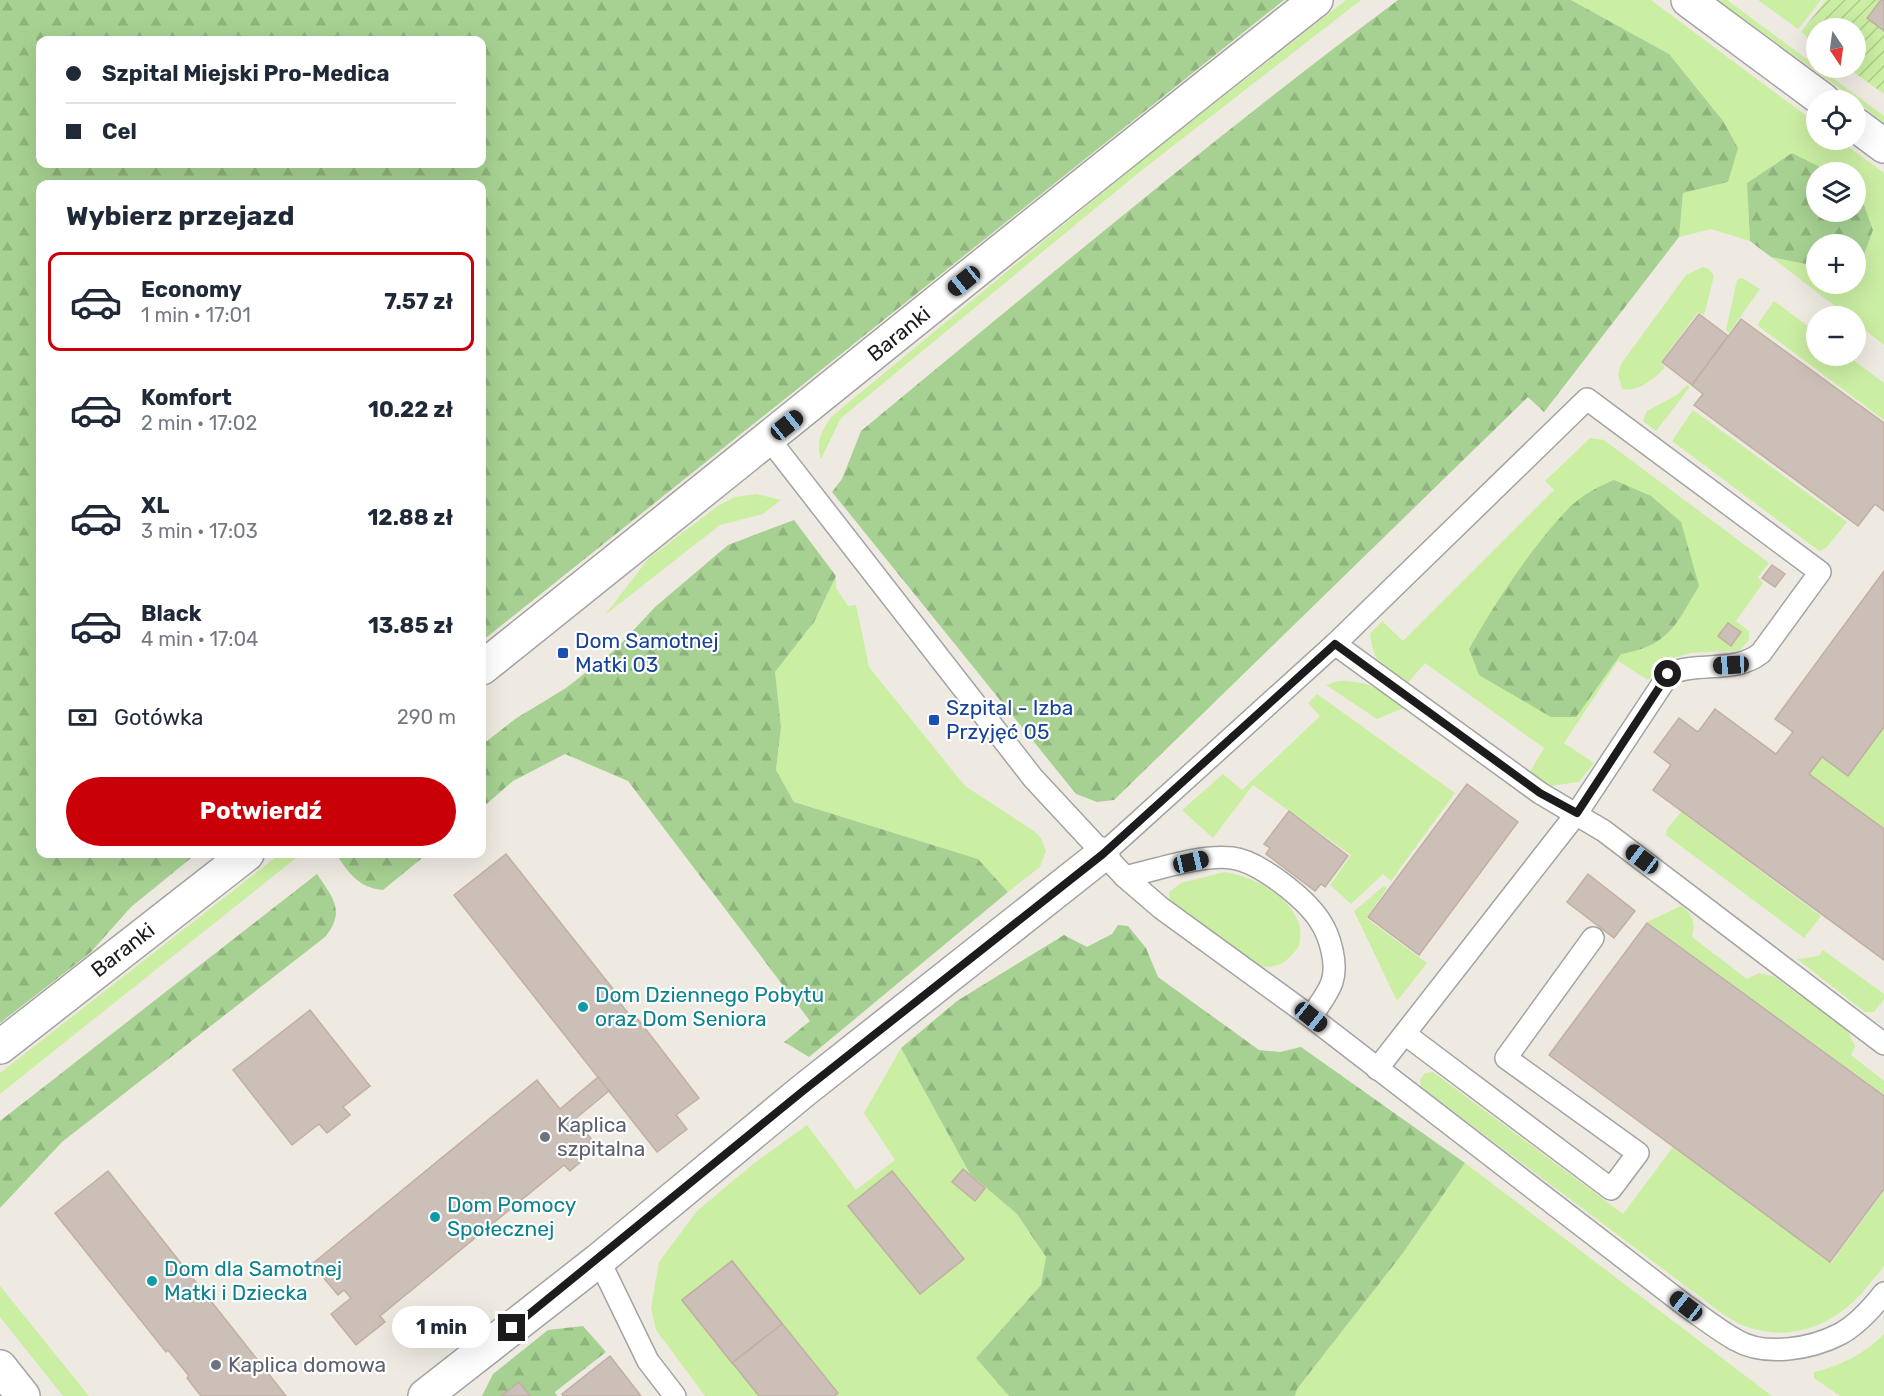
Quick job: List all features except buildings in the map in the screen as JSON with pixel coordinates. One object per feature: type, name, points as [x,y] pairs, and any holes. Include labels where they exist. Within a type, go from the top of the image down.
[{"type":"street","name":"Baranki","points":[[486,665],[769,439],[1123,151],[1316,0]]},
{"type":"street","points":[[1688,0],[1810,90]]},
{"type":"street","points":[[1866,132],[1884,146]]},
{"type":"street","name":"Baranki","points":[[0,1047],[242,858]]},
{"type":"street","points":[[425,1396],[598,1260],[803,1091],[1114,866]]},
{"type":"street","points":[[0,1367],[23,1396]]},
{"type":"lane","points":[[1114,866],[1335,644],[1587,399],[1820,572],[1761,652],[1749,662],[1683,668],[1668,674],[1577,813],[1377,1069]]},
{"type":"lane","points":[[769,439],[1026,769],[1114,866],[1161,908],[1311,1017],[1686,1306],[1738,1341],[1765,1348],[1788,1349],[1806,1346],[1840,1334],[1858,1321],[1884,1293]]},
{"type":"lane","points":[[1335,644],[1540,793],[1577,813],[1623,845],[1884,1044]]},
{"type":"lane","points":[[1114,866],[1212,857],[1234,858],[1276,879],[1309,907],[1321,922],[1333,953],[1333,981],[1311,1017]]},
{"type":"lane","points":[[1405,1034],[1611,1189],[1638,1153],[1506,1058],[1593,938]]},
{"type":"lane","points":[[598,1260],[648,1361],[675,1396]]},
{"type":"green space","points":[[0,0],[1284,0],[486,638],[486,180],[36,180],[36,858],[191,858],[131,907],[90,953],[0,1023]]},
{"type":"green space","points":[[1346,0],[1361,0],[1142,170],[841,418],[821,459],[819,442],[831,417],[1136,165]]},
{"type":"green space","points":[[1398,0],[1571,0],[1669,54],[1723,121],[1738,148],[1728,182],[1683,193],[1679,237],[1544,412],[1528,397],[1114,800],[1097,802],[1076,794],[832,492],[842,479],[861,431],[1194,158]]},
{"type":"green space","points":[[1571,0],[1651,0],[1806,116],[1806,150],[1853,150],[1884,173],[1884,345],[1866,331],[1866,306],[1835,306],[1819,294],[1866,294],[1866,249],[1873,230],[1866,211],[1866,162],[1810,162],[1792,153],[1747,183],[1750,241],[1711,229],[1679,237],[1683,193],[1728,182],[1669,54]]},
{"type":"green space","points":[[1717,0],[1727,0],[1806,58],[1806,64]]},
{"type":"green space","points":[[1758,0],[1821,0],[1798,29]]},
{"type":"green space","points":[[1826,0],[1884,0],[1884,94],[1862,78],[1866,78],[1866,18],[1812,18]]},
{"type":"green space","points":[[1806,26],[1806,36],[1801,32]]},
{"type":"green space","points":[[1825,78],[1833,78],[1849,90],[1842,90]]},
{"type":"green space","points":[[1866,103],[1884,116],[1884,125],[1866,109]]},
{"type":"green space","points":[[1792,153],[1810,162],[1806,162],[1806,222],[1866,222],[1866,211],[1873,230],[1866,249],[1866,234],[1806,234],[1806,264],[1771,257],[1750,241],[1747,183]]},
{"type":"green space","points":[[1771,257],[1806,264],[1806,284]]},
{"type":"green space","points":[[1703,267],[1709,269],[1714,276],[1704,315],[1698,312],[1660,363],[1665,367],[1656,376],[1640,387],[1622,389],[1618,374],[1621,364],[1686,275]]},
{"type":"green space","points":[[1742,278],[1760,289],[1729,333],[1726,330],[1737,280]]},
{"type":"green space","points":[[1774,301],[1806,325],[1806,362],[1757,325]]},
{"type":"green space","points":[[1812,366],[1861,366],[1884,383],[1884,420]]},
{"type":"green space","points":[[1687,385],[1690,387],[1656,431],[1643,421],[1647,411],[1677,395]]},
{"type":"green space","points":[[1693,410],[1847,522],[1826,548],[1819,551],[1672,441]]},
{"type":"green space","points":[[1590,438],[1604,440],[1769,563],[1758,577],[1763,583],[1736,621],[1749,631],[1749,640],[1740,650],[1690,653],[1664,661],[1648,680],[1618,661],[1564,743],[1594,763],[1579,782],[1549,786],[1530,772],[1544,748],[1425,663],[1407,684],[1377,659],[1370,634],[1382,621],[1403,641],[1554,490],[1545,481]]},
{"type":"green space","points":[[1614,480],[1651,496],[1681,522],[1699,586],[1677,622],[1661,639],[1637,650],[1621,654],[1576,717],[1551,717],[1479,675],[1469,649],[1514,576],[1540,541],[1577,500]]},
{"type":"green space","points":[[757,494],[781,500],[763,514],[720,525],[605,615],[648,559],[719,505],[735,497]]},
{"type":"green space","points":[[794,520],[836,576],[814,622],[775,672],[781,727],[776,770],[794,802],[978,859],[1008,892],[809,1057],[784,1042],[810,1021],[628,781],[565,754],[513,781],[486,805],[486,742],[515,719],[566,688],[616,649],[655,607],[728,545]]},
{"type":"green space","points":[[836,576],[836,588],[848,606],[856,605],[869,667],[965,786],[1034,831],[1041,838],[1046,851],[1040,867],[1008,892],[978,859],[794,802],[776,770],[781,727],[775,672],[814,622]]},
{"type":"green space","points":[[1339,681],[1350,681],[1375,688],[1406,707],[1377,719],[1326,685]]},
{"type":"green space","points":[[1317,694],[1455,793],[1391,881],[1383,874],[1351,904],[1330,885],[1351,855],[1253,785],[1213,838],[1182,810],[1223,774],[1242,790],[1320,716],[1308,703]]},
{"type":"green space","points":[[1884,727],[1884,829],[1809,774],[1822,757]]},
{"type":"green space","points":[[1681,812],[1821,916],[1804,938],[1666,835],[1667,829]]},
{"type":"green space","points":[[275,858],[296,858],[0,1094],[0,1073]]},
{"type":"green space","points":[[339,858],[422,858],[383,890],[368,887],[356,880]]},
{"type":"green space","points":[[1225,872],[1259,883],[1280,897],[1296,916],[1300,927],[1299,946],[1286,961],[1270,967],[1256,965],[1170,901],[1169,892],[1181,883]]},
{"type":"green space","points":[[317,874],[332,898],[336,912],[335,920],[325,937],[62,1142],[0,1208],[0,1121]]},
{"type":"green space","points":[[1384,886],[1387,888],[1366,918],[1427,963],[1397,1001],[1354,911]]},
{"type":"green space","points":[[1681,906],[1693,919],[1692,937],[1747,979],[1759,973],[1773,976],[1847,1030],[1855,1046],[1851,1055],[1884,1081],[1884,1095],[1647,922]]},
{"type":"green space","points":[[1118,925],[1128,926],[1146,948],[1158,977],[1259,1050],[1280,1052],[1301,1047],[1465,1163],[1403,1253],[1297,1389],[1295,1396],[1009,1396],[976,1358],[1041,1285],[1046,1257],[1017,1214],[970,1174],[901,1048],[957,1001],[1064,935],[1087,947],[1112,934]]},
{"type":"green space","points":[[1823,950],[1884,994],[1884,999],[1874,1012],[1865,1012],[1797,959],[1819,956]]},
{"type":"green space","points":[[901,1048],[970,1174],[1017,1214],[1046,1257],[1041,1285],[976,1358],[1009,1396],[705,1396],[656,1330],[651,1308],[659,1262],[697,1211],[753,1164],[807,1125],[856,1190],[895,1160],[864,1113]]},
{"type":"green space","points":[[1433,1072],[1623,1214],[1673,1147],[1831,1263],[1884,1191],[1884,1265],[1847,1307],[1834,1317],[1819,1324],[1804,1330],[1788,1332],[1771,1332],[1746,1327],[1716,1309],[1421,1087],[1420,1080],[1425,1073]]},
{"type":"green space","points":[[1465,1163],[1772,1396],[1295,1396],[1297,1389],[1403,1253]]},
{"type":"green space","points":[[0,1286],[89,1396],[63,1396],[0,1317]]},
{"type":"green space","points":[[583,1326],[606,1352],[555,1392],[557,1396],[482,1396],[493,1374],[548,1330]]},
{"type":"green space","points":[[1884,1334],[1884,1396],[1840,1396],[1814,1378],[1814,1372],[1852,1358]]},
{"type":"place","name":"Dom Samotnej Matki 03","points":[[563,653]]},
{"type":"place","name":"Szpital - Izba Przyjęć 05","points":[[934,720]]},
{"type":"place","name":"Dom Dziennego Pobytu oraz Dom Seniora","points":[[583,1007]]},
{"type":"place","name":"Kaplica szpitalna","points":[[545,1137]]},
{"type":"place","name":"Dom Pomocy Społecznej","points":[[435,1217]]},
{"type":"place","name":"Dom dla Samotnej Matki i Dziecka","points":[[152,1281]]},
{"type":"place","name":"Kaplica domowa","points":[[216,1365]]},
{"type":"route","points":[[512,1328],[803,1091],[1103,854],[1335,644],[1540,793],[1577,813],[1668,674]]}]
